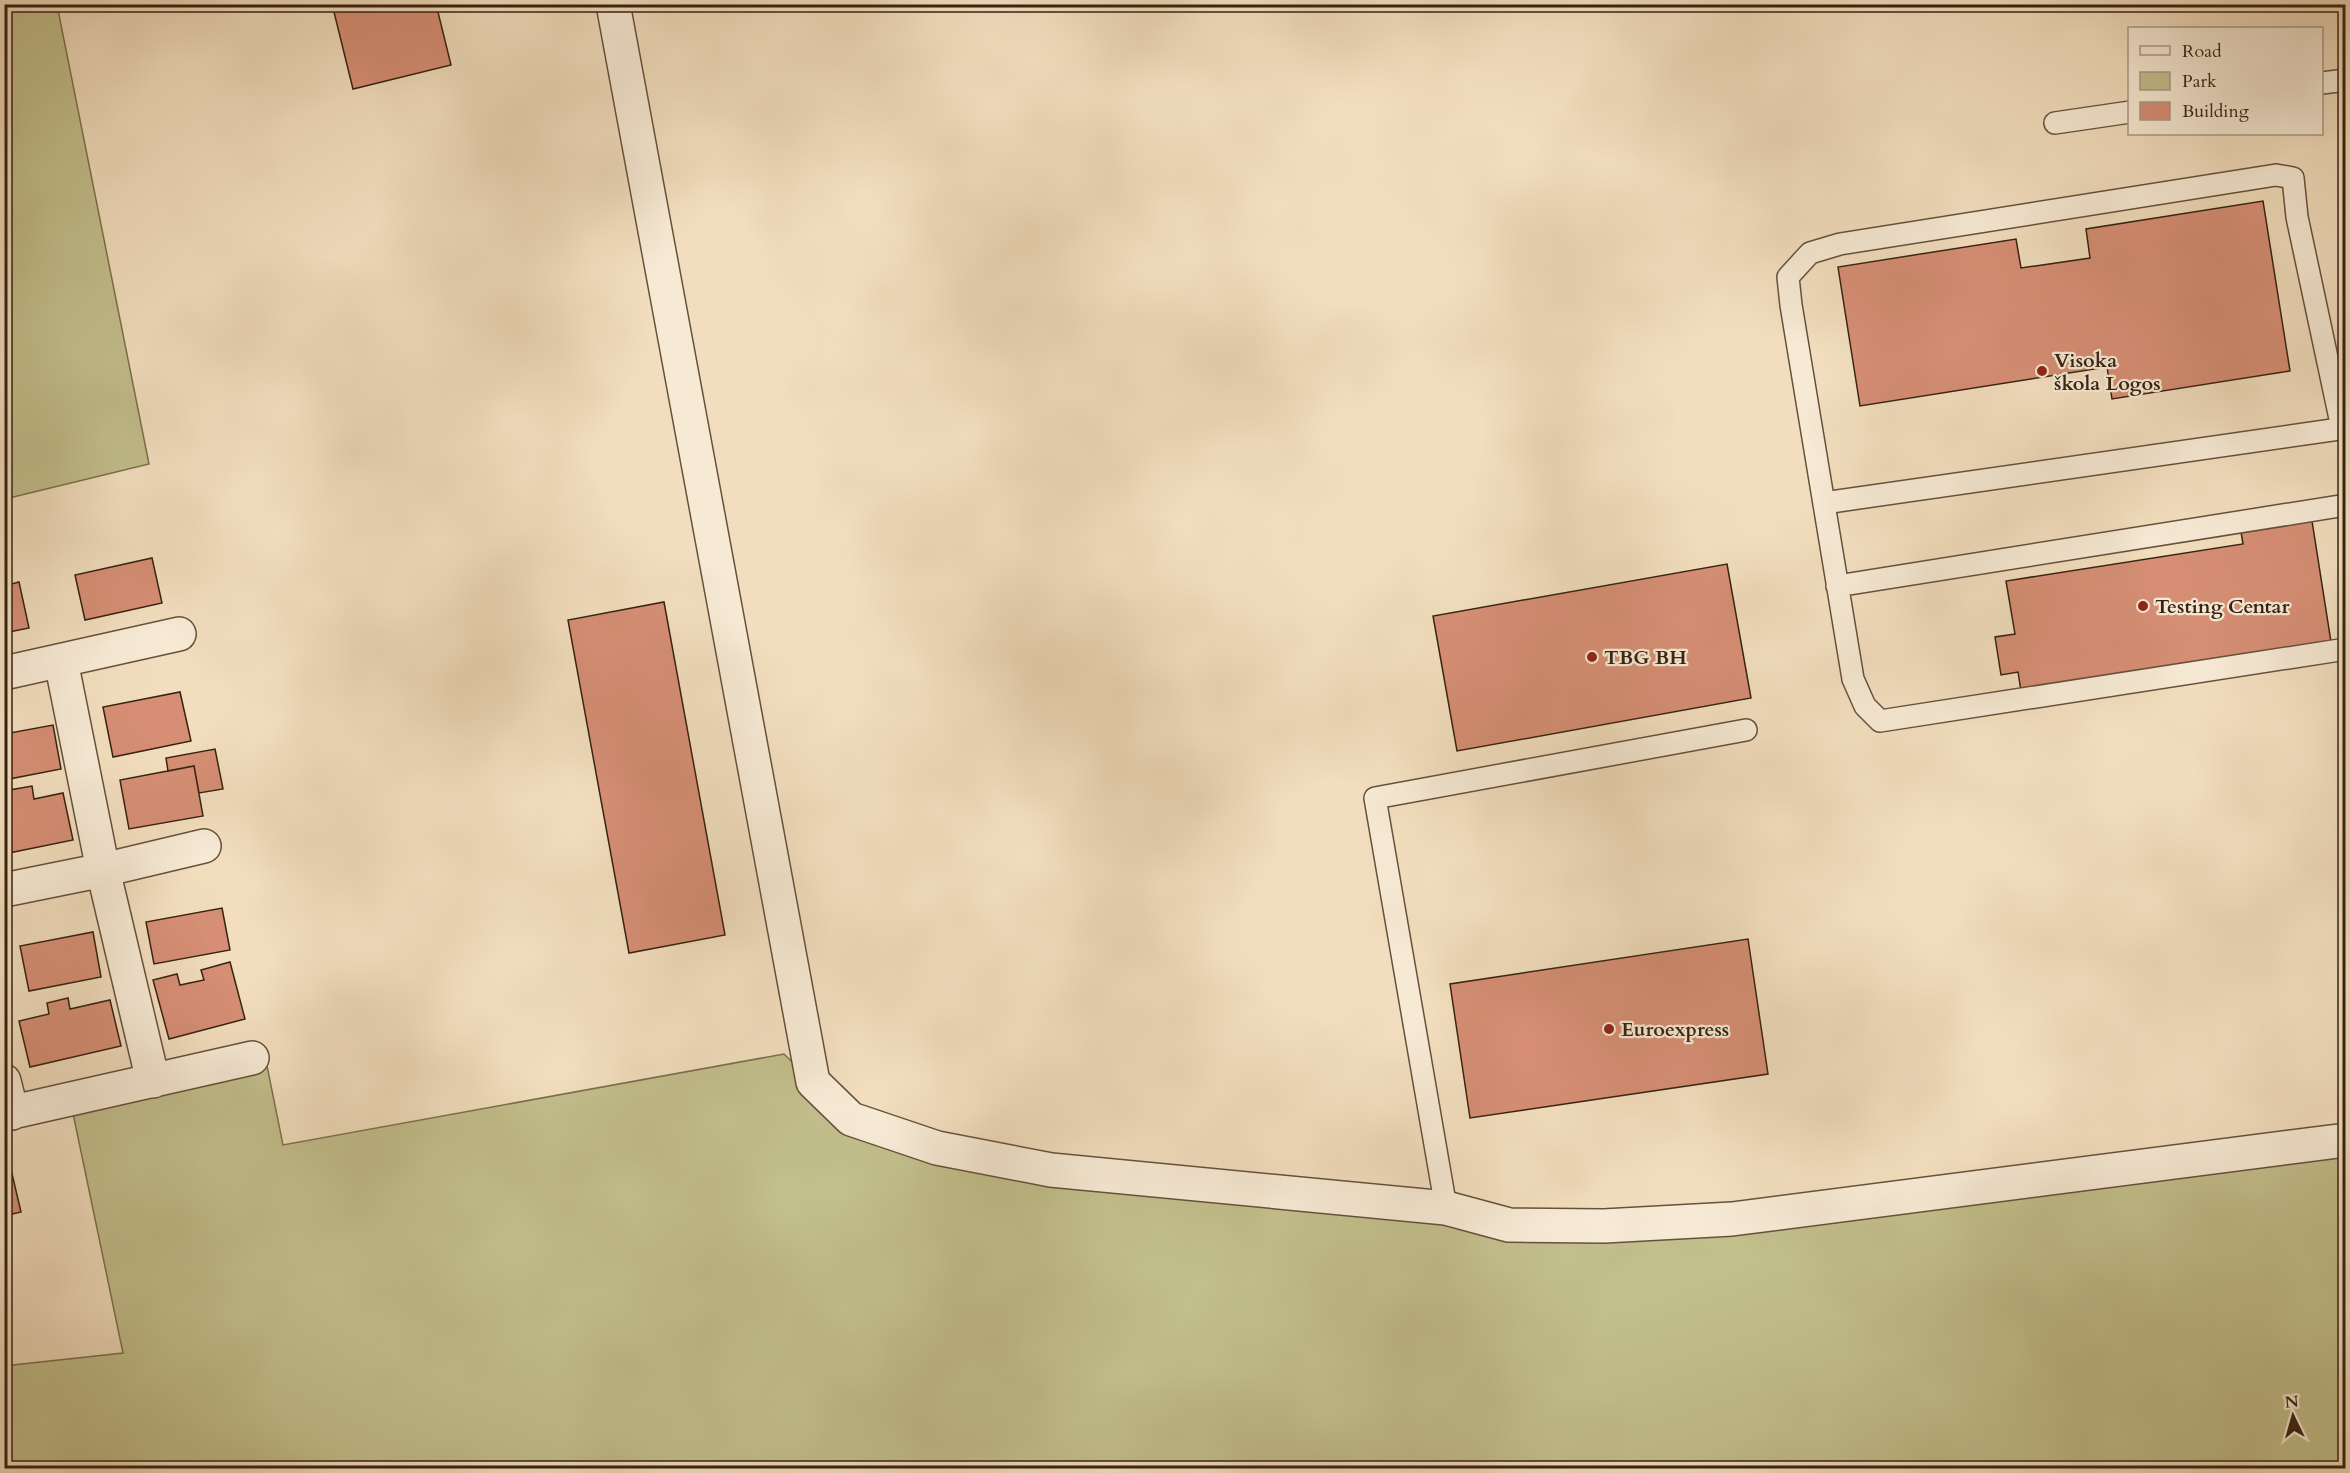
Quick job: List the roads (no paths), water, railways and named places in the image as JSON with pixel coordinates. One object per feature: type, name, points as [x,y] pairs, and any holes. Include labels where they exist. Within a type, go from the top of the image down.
[{"type":"street","points":[[613,4],[813,1082],[851,1119],[937,1148],[1052,1170],[1446,1208],[1509,1225],[1604,1226],[1732,1219],[2346,1140]]},
{"type":"street","points":[[4,673],[178,634]]},
{"type":"street","points":[[61,661],[103,870],[153,1081]]},
{"type":"street","points":[[4,890],[204,846]]},
{"type":"street","points":[[4,1081],[8,1113],[252,1058]]},
{"type":"lane","points":[[2323,84],[2346,80]]},
{"type":"lane","points":[[2055,123],[2128,112]]},
{"type":"lane","points":[[1824,503],[2344,428],[2297,217],[2293,178],[2276,175],[1840,244],[1810,253],[1788,277],[1791,305],[1853,679],[1865,706],[1880,721],[2346,649]]},
{"type":"lane","points":[[1838,586],[2346,505]]},
{"type":"lane","points":[[1446,1208],[1375,798],[1746,730]]},
{"type":"place","name":"Visoka škola Logos","points":[[2042,371]]},
{"type":"place","name":"Testing Centar","points":[[2143,606]]},
{"type":"place","name":"TBG BH","points":[[1592,657]]},
{"type":"place","name":"Euroexpress","points":[[1609,1029]]}]
